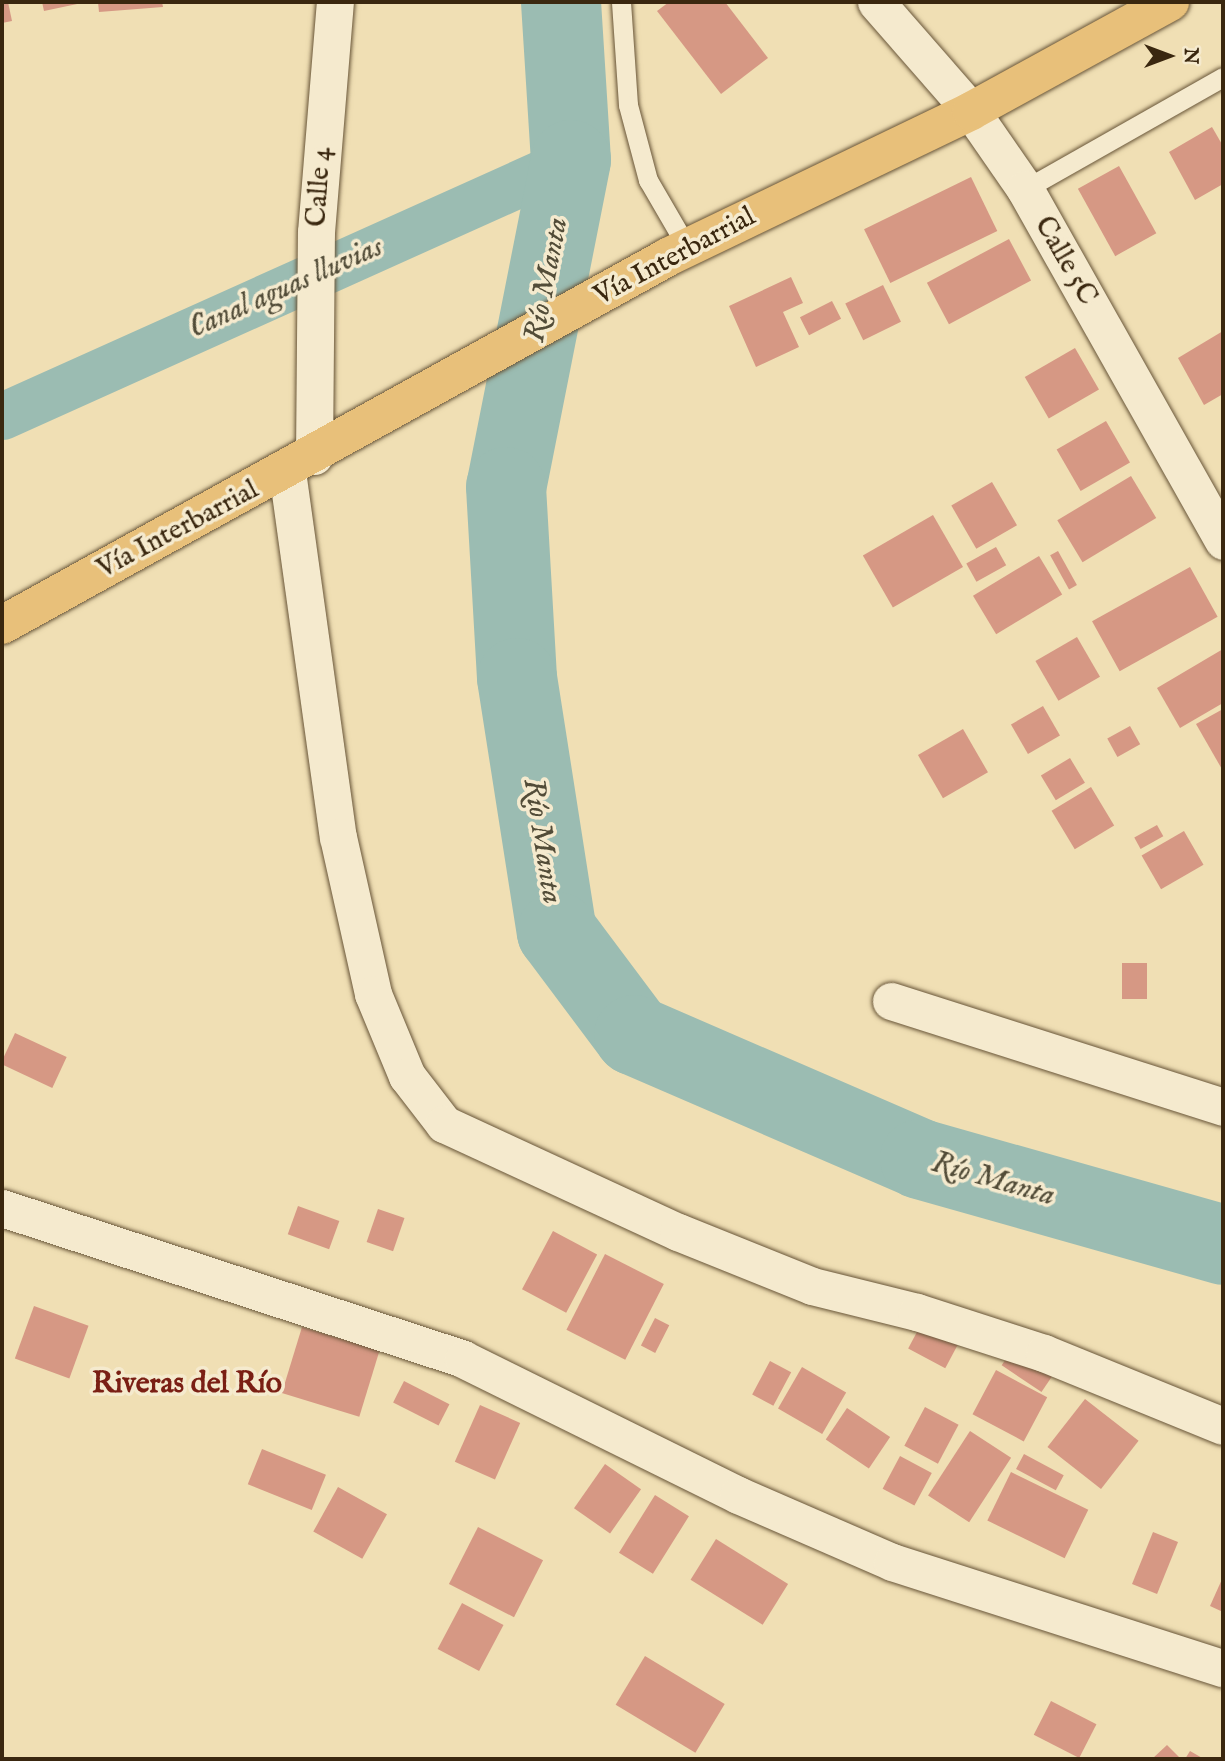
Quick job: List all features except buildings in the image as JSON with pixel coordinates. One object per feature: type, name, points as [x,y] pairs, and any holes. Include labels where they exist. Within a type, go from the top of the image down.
[{"type":"main road","name":"Vía Interbarrial","points":[[2,625],[348,437],[677,252],[971,111],[1170,2]]},
{"type":"street","name":"Calle 4","points":[[335,2],[300,463],[338,837],[373,994],[407,1076],[444,1124],[666,1227],[813,1286],[918,1312],[1044,1353],[1223,1426]]},
{"type":"street","name":"Calle 5C","points":[[876,2],[971,111],[1025,189],[1212,494],[1223,541]]},
{"type":"street","points":[[891,1001],[1223,1107]]},
{"type":"street","points":[[2,1208],[463,1359],[738,1496],[892,1562],[1223,1668]]},
{"type":"lane","points":[[621,2],[628,105],[648,180],[677,252]]},
{"type":"lane","points":[[1025,189],[1223,77]]},
{"type":"waterway","name":"Río Manta","points":[[561,2],[571,160],[506,487],[517,678],[557,932],[634,1035],[920,1159],[1223,1245]]},
{"type":"waterway","name":"Canal aguas lluvias","points":[[2,416],[571,160]]},
{"type":"district","name":"Riveras del Río","points":[[187,1384]]}]
